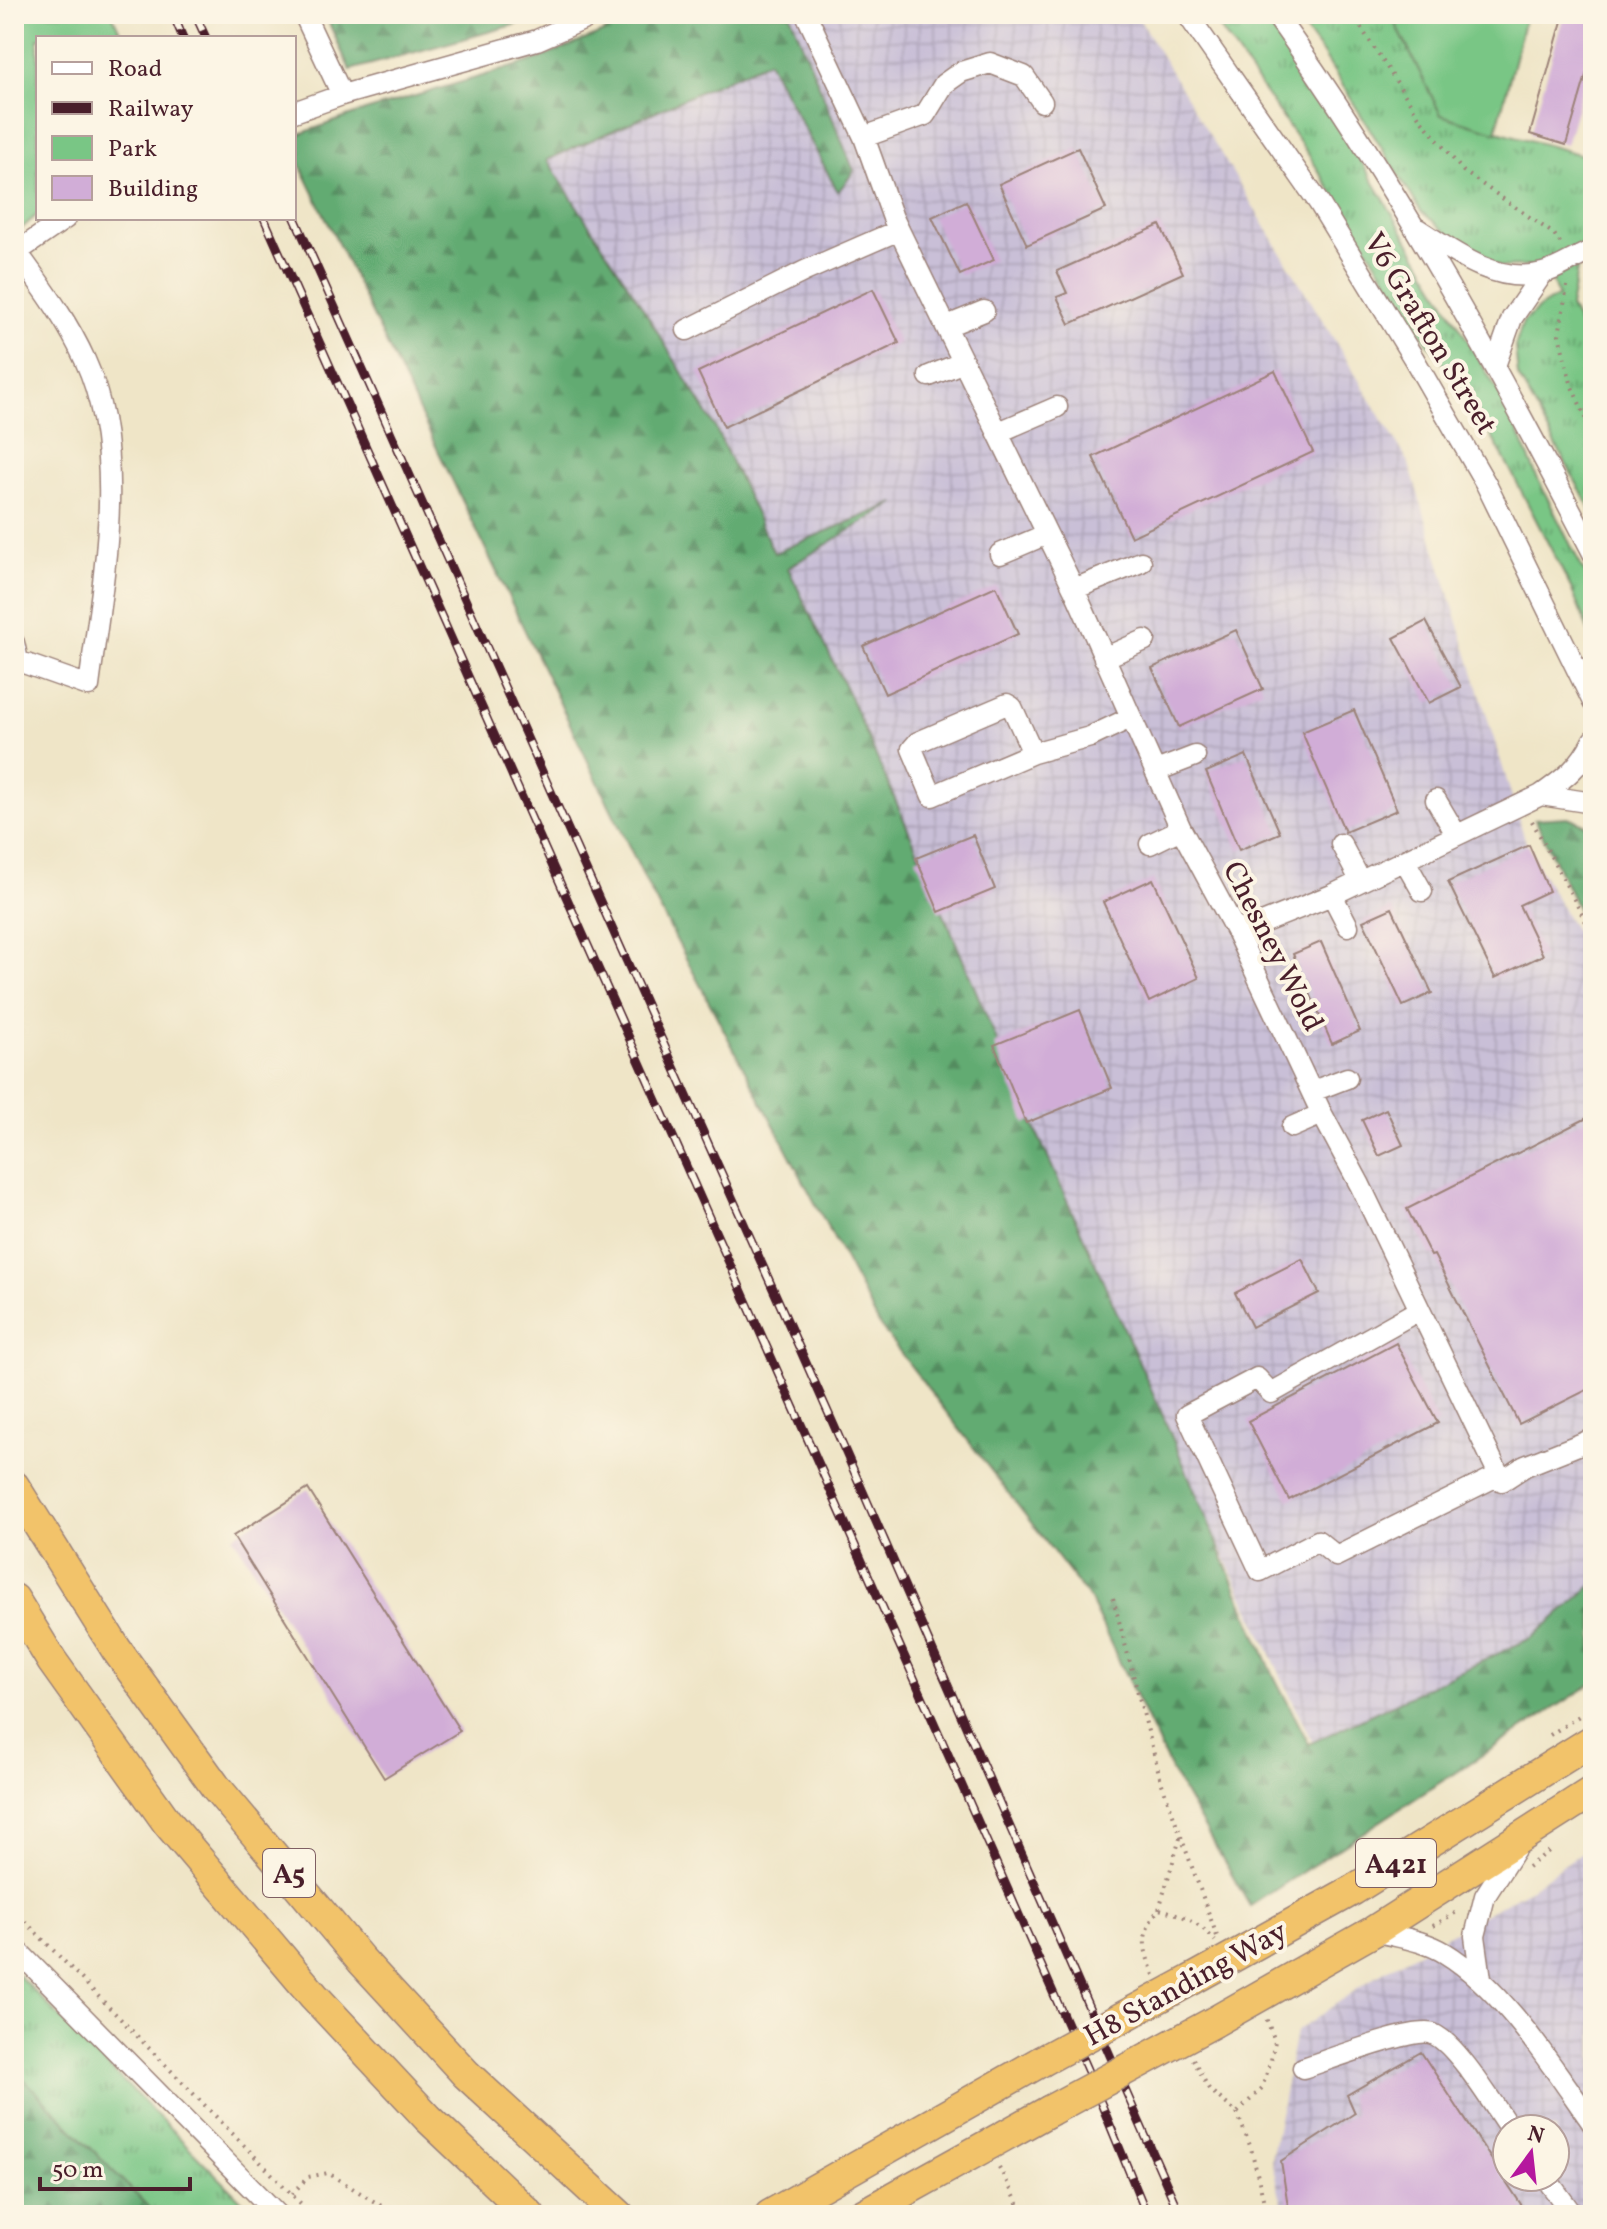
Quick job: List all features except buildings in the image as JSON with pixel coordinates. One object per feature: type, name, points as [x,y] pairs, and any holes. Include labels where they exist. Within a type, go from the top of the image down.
[{"type":"highway","name":"A5","points":[[14,1486],[116,1649],[215,1786],[361,1960],[466,2074],[619,2215]]},
{"type":"highway","name":"A5","points":[[14,1599],[52,1661],[167,1822],[314,1996],[428,2118],[530,2215]]},
{"type":"highway","name":"H8 Standing Way","points":[[772,2214],[1353,1890],[1593,1740]]},
{"type":"highway","name":"H8 Standing Way","points":[[862,2215],[1374,1931],[1593,1791]]},
{"type":"street","points":[[304,14],[342,95]]},
{"type":"street","points":[[298,110],[537,40],[596,14]]},
{"type":"street","name":"Chesney Wold","points":[[806,14],[864,137],[899,230],[1074,589],[1181,829],[1237,933],[1499,1475]]},
{"type":"street","name":"V6 Grafton Street","points":[[1187,14],[1319,203],[1414,359],[1486,484],[1592,701]]},
{"type":"street","name":"V6 Grafton Street","points":[[1275,14],[1367,149],[1413,226],[1495,366],[1593,553]]},
{"type":"street","points":[[864,137],[925,115],[944,84],[961,72],[990,63],[1024,76],[1042,102]]},
{"type":"street","points":[[14,643],[18,661],[89,686],[110,509],[101,412],[87,363],[60,311],[15,253],[63,220]]},
{"type":"street","points":[[1413,226],[1483,268],[1511,275],[1543,273],[1593,250]]},
{"type":"street","points":[[687,330],[805,271],[899,230]]},
{"type":"street","points":[[1495,366],[1512,318],[1543,273]]},
{"type":"street","points":[[947,326],[984,311]]},
{"type":"street","points":[[929,376],[964,362]]},
{"type":"street","points":[[999,432],[1057,407]]},
{"type":"street","points":[[1000,554],[1047,534]]},
{"type":"street","points":[[1074,589],[1141,562]]},
{"type":"street","points":[[1104,658],[1145,640]]},
{"type":"street","points":[[1592,701],[1593,717]]},
{"type":"street","points":[[1033,753],[1012,707],[1007,704],[918,742],[912,749],[932,796],[1033,753],[1090,737],[1130,718]]},
{"type":"street","points":[[1237,933],[1332,895],[1532,800],[1572,773],[1584,760],[1593,740]]},
{"type":"street","points":[[1156,771],[1195,756]]},
{"type":"street","points":[[1436,800],[1456,834]]},
{"type":"street","points":[[1532,800],[1593,803]]},
{"type":"street","points":[[1150,844],[1181,829]]},
{"type":"street","points":[[1341,844],[1360,880]]},
{"type":"street","points":[[1405,861],[1422,891]]},
{"type":"street","points":[[1332,895],[1348,926]]},
{"type":"street","points":[[1313,1091],[1347,1078]]},
{"type":"street","points":[[1292,1127],[1322,1114]]},
{"type":"street","points":[[1419,1310],[1271,1393],[1257,1378],[1187,1415],[1260,1571],[1318,1541],[1336,1556],[1499,1475],[1502,1481],[1525,1466],[1593,1439]]},
{"type":"street","points":[[1481,1979],[1475,1936],[1485,1896],[1526,1833]]},
{"type":"street","points":[[1374,1931],[1443,1951],[1481,1979],[1539,2049],[1593,2124]]},
{"type":"street","points":[[14,1947],[278,2215]]},
{"type":"street","points":[[1303,2068],[1412,2033],[1431,2032],[1448,2043],[1498,2113]]},
{"type":"street","points":[[1557,2193],[1573,2215]]},
{"type":"path","points":[[1352,14],[1422,121],[1463,171],[1554,234],[1570,259],[1559,335],[1572,387],[1593,433]]},
{"type":"path","points":[[1532,800],[1593,935]]},
{"type":"path","points":[[1113,1598],[1161,1781],[1221,1947],[1193,1920],[1183,1914],[1159,1909]]},
{"type":"path","points":[[1154,1976],[1143,1940],[1148,1923],[1159,1909],[1181,1835]]},
{"type":"path","points":[[14,1910],[312,2215]]},
{"type":"path","points":[[1237,2113],[1262,2088],[1271,2060],[1275,2041],[1262,2008]]},
{"type":"path","points":[[1197,2067],[1209,2089],[1237,2113],[1251,2148],[1267,2215]]},
{"type":"path","points":[[998,2165],[1024,2215]]},
{"type":"path","points":[[292,2194],[308,2177],[328,2173],[396,2215]]},
{"type":"shaded area","points":[[704,14],[1136,14],[1408,461],[1528,849],[1593,962],[1593,1589],[1533,1640],[1314,1746],[1024,1131],[784,569],[547,160]]},
{"type":"shaded area","points":[[1593,1844],[1593,2215],[1285,2215],[1271,2160],[1296,2032],[1376,1976],[1533,1887]]},
{"type":"green space","points":[[14,14],[112,14],[122,36],[36,36],[36,216],[14,235]]},
{"type":"green space","points":[[325,14],[541,14],[514,25],[350,70]]},
{"type":"green space","points":[[646,14],[790,14],[854,171],[838,192],[768,61],[547,160],[640,303],[715,427],[774,553],[895,503],[788,568],[851,699],[916,847],[1009,1070],[1160,1409],[1272,1672],[1309,1744],[1533,1637],[1593,1585],[1593,1683],[1250,1906],[1171,1770],[1089,1598],[880,1326],[651,892],[296,156],[296,135],[355,114],[539,59]]},
{"type":"green space","points":[[1210,14],[1262,14],[1339,124],[1509,410],[1536,475],[1593,590],[1593,642],[1571,588],[1468,395],[1426,341],[1310,157]]},
{"type":"green space","points":[[1293,14],[1391,14],[1441,115],[1593,158],[1593,188],[1570,307],[1593,352],[1593,513],[1518,376],[1515,347],[1523,322],[1558,296],[1546,266],[1500,267],[1472,254],[1421,211],[1323,54]]},
{"type":"green space","points":[[1391,14],[1526,14],[1496,132],[1441,115]]},
{"type":"green space","points":[[1568,817],[1593,828],[1593,942],[1535,819]]},
{"type":"green space","points":[[14,1971],[256,2215],[14,2215]]},
{"type":"green space","points":[[14,2069],[156,2215],[14,2215]]},
{"type":"railway","points":[[173,14],[182,36]]},
{"type":"railway","points":[[195,14],[205,36]]},
{"type":"railway","points":[[265,220],[967,1797],[1089,2074],[1147,2215]]},
{"type":"railway","points":[[296,220],[832,1421],[1180,2215]]}]
